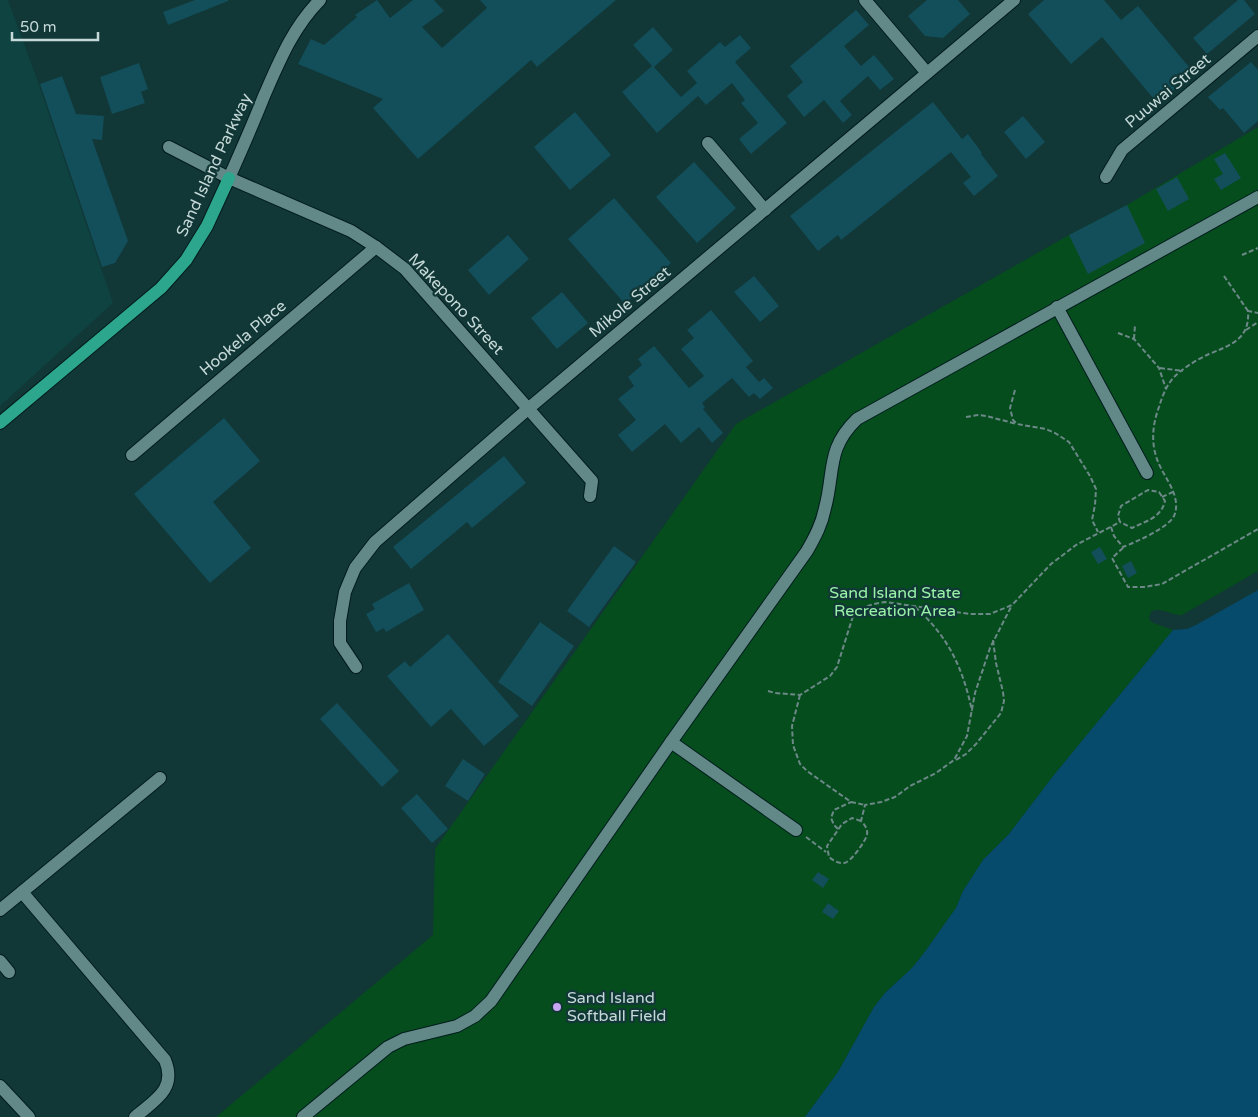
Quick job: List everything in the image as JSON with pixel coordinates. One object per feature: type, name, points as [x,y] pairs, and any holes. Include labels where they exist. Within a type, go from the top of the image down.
[{"type":"main road","name":"Sand Island Parkway","points":[[0,423],[161,288],[186,260],[203,232],[229,178]]},
{"type":"street","name":"Sand Island Parkway","points":[[229,178],[293,34],[310,10],[320,0]]},
{"type":"street","points":[[865,0],[927,73]]},
{"type":"street","name":"Mikole Street","points":[[356,667],[340,643],[340,621],[344,592],[355,568],[374,542],[529,408],[1014,0]]},
{"type":"street","name":"Puuwai Street","points":[[1106,177],[1122,150],[1258,36]]},
{"type":"street","points":[[708,143],[765,210]]},
{"type":"street","name":"Makepono Street","points":[[169,147],[229,178],[351,232],[405,268],[592,481],[590,496]]},
{"type":"street","points":[[303,1117],[388,1047],[404,1039],[456,1026],[471,1019],[484,1009],[498,992],[812,541],[826,508],[831,467],[836,448],[851,425],[864,413],[1258,197]]},
{"type":"street","name":"Hookela Place","points":[[132,454],[376,247]]},
{"type":"street","points":[[1056,307],[1147,473]]},
{"type":"street","points":[[671,742],[796,830]]},
{"type":"street","points":[[0,910],[160,778]]},
{"type":"street","points":[[22,892],[165,1060],[169,1069],[169,1082],[162,1094],[135,1117]]},
{"type":"street","points":[[0,961],[9,972]]},
{"type":"street","points":[[0,1086],[29,1117]]},
{"type":"path","points":[[1242,255],[1258,248]]},
{"type":"path","points":[[1224,276],[1248,311],[1246,330]]},
{"type":"path","points":[[1248,311],[1258,313]]},
{"type":"path","points":[[1258,322],[1246,330],[1232,345],[1209,354],[1183,370],[1174,377],[1166,389],[1154,424],[1153,438],[1161,470],[1177,502],[1174,515],[1169,522],[1123,547],[1112,558],[1128,587],[1157,585],[1258,529]]},
{"type":"path","points":[[1134,339],[1135,324]]},
{"type":"path","points":[[1118,334],[1134,339],[1159,368],[1166,389]]},
{"type":"path","points":[[1159,368],[1183,370]]},
{"type":"path","points":[[1015,390],[1010,408],[1013,420],[1017,424]]},
{"type":"path","points":[[966,417],[986,416],[1046,429],[1055,432],[1069,442],[1096,489],[1092,520],[1098,532]]},
{"type":"path","points":[[1148,490],[1159,492],[1165,501],[1159,516],[1132,528],[1120,522],[1118,516],[1121,506],[1148,490]]},
{"type":"path","points":[[1162,497],[1173,492]]},
{"type":"path","points":[[954,760],[968,736],[975,693],[993,640],[1012,605],[1051,564],[1076,545],[1120,522]]},
{"type":"path","points":[[1111,527],[1114,536],[1123,547]]},
{"type":"path","points":[[768,691],[800,694],[830,676],[837,667],[854,616],[859,609],[872,604],[885,602],[981,615],[990,614],[1012,605]]},
{"type":"path","points":[[914,606],[930,622],[952,652],[963,675],[972,713]]},
{"type":"path","points":[[800,694],[792,726],[793,745],[800,764],[806,771],[851,802],[865,805],[881,802],[895,797],[910,786],[936,773],[966,754],[1001,713],[1004,701],[993,640]]},
{"type":"path","points":[[838,830],[831,818],[834,810],[851,802]]},
{"type":"path","points":[[861,821],[865,805]]},
{"type":"path","points":[[796,830],[826,852],[834,861],[844,863],[849,861],[864,841],[867,834],[866,827],[861,821],[852,818],[842,824],[826,846],[826,852]]},
{"type":"shaded area","points":[[0,0],[8,0],[113,303],[0,406]]},
{"type":"shaded area","points":[[1258,590],[1258,1117],[805,1117],[838,1072],[874,1007],[924,953],[956,908],[963,891],[983,860],[1009,834],[1054,775],[1173,630],[1187,629],[1196,625]]},
{"type":"green space","name":"Sand Island State Recreation Area","points":[[1258,127],[1258,571],[1182,615],[1158,610],[1151,612],[1149,617],[1151,622],[1173,630],[1054,775],[1009,834],[983,860],[963,891],[956,908],[924,953],[874,1007],[838,1072],[805,1117],[216,1117],[433,935],[435,849],[736,424],[1069,235],[1127,205]]},
{"type":"building","points":[[195,0],[228,1],[168,25],[163,12]]},
{"type":"building","points":[[377,0],[390,18],[413,0],[434,0],[444,11],[422,27],[442,48],[487,8],[480,0],[616,0],[537,67],[531,60],[418,159],[373,108],[383,99],[298,64],[311,39],[324,45],[357,17],[355,15]]},
{"type":"building","points":[[927,0],[958,0],[970,14],[943,38],[925,36],[908,16]]},
{"type":"building","points":[[1044,0],[1104,0],[1121,20],[1138,6],[1194,73],[1158,104],[1102,37],[1071,64],[1028,14]]},
{"type":"building","points":[[1238,0],[1244,0],[1255,14],[1207,54],[1193,38]]},
{"type":"building","points":[[856,10],[869,25],[844,46],[861,66],[874,55],[894,79],[880,90],[868,76],[840,101],[852,115],[843,123],[824,100],[804,117],[787,96],[803,82],[790,66]]},
{"type":"building","points":[[653,27],[673,50],[654,67],[681,97],[697,83],[687,71],[720,42],[725,47],[740,35],[751,48],[735,62],[787,123],[751,154],[739,139],[758,123],[741,103],[745,100],[732,83],[706,105],[698,96],[657,133],[622,92],[652,66],[633,45]]},
{"type":"building","points":[[1251,62],[1258,70],[1258,121],[1244,133],[1223,108],[1220,110],[1208,97]]},
{"type":"building","points":[[139,63],[148,89],[141,92],[145,103],[112,114],[100,77]]},
{"type":"building","points":[[62,76],[76,114],[104,116],[102,140],[92,139],[128,241],[115,263],[102,267],[40,84]]},
{"type":"building","points":[[933,102],[962,139],[968,134],[998,176],[974,196],[963,183],[971,177],[951,152],[841,240],[838,235],[818,251],[790,216]]},
{"type":"building","points":[[575,112],[611,155],[570,190],[534,147]]},
{"type":"building","points":[[1023,116],[1045,142],[1026,159],[1004,132]]},
{"type":"building","points":[[1225,153],[1241,178],[1221,190],[1214,179],[1223,174],[1214,159]]},
{"type":"building","points":[[694,162],[736,208],[697,243],[656,197]]},
{"type":"building","points":[[1177,177],[1189,199],[1168,211],[1156,189]]},
{"type":"building","points":[[614,198],[671,263],[625,304],[568,239]]},
{"type":"building","points":[[1127,205],[1145,243],[1088,274],[1069,235]]},
{"type":"building","points":[[508,235],[529,259],[489,295],[468,270]]},
{"type":"building","points":[[754,276],[779,306],[760,322],[734,292]]},
{"type":"building","points":[[562,292],[588,323],[557,349],[531,318]]},
{"type":"building","points":[[711,310],[753,361],[746,367],[759,382],[764,378],[773,388],[760,399],[754,393],[749,397],[732,378],[702,403],[705,407],[703,409],[723,433],[712,443],[699,427],[681,443],[665,424],[632,452],[618,435],[636,420],[618,399],[634,386],[628,377],[642,365],[638,359],[654,346],[689,388],[704,376],[681,349],[694,338],[687,330]]},
{"type":"building","points":[[224,418],[260,461],[213,502],[251,548],[210,583],[134,494]]},
{"type":"building","points":[[504,456],[526,483],[472,528],[467,522],[411,569],[393,547]]},
{"type":"building","points":[[614,546],[636,562],[589,627],[567,611]]},
{"type":"building","points":[[1100,547],[1107,559],[1098,564],[1091,552]]},
{"type":"building","points":[[1131,561],[1137,573],[1128,578],[1122,566]]},
{"type":"building","points":[[409,583],[424,610],[386,632],[384,628],[376,632],[366,614],[375,609],[372,604]]},
{"type":"building","points":[[540,622],[574,646],[532,706],[498,682]]},
{"type":"building","points":[[448,634],[519,716],[484,746],[451,709],[431,727],[387,676],[405,661],[410,667]]},
{"type":"building","points":[[337,703],[399,771],[382,787],[320,719]]},
{"type":"building","points":[[463,759],[485,774],[468,801],[445,786]]},
{"type":"building","points":[[417,794],[448,829],[432,843],[401,808]]},
{"type":"building","points":[[818,872],[829,879],[823,888],[812,880]]},
{"type":"building","points":[[828,903],[839,911],[833,919],[822,912]]},
{"type":"place","name":"Sand Island Softball Field","points":[[557,1007]]}]
